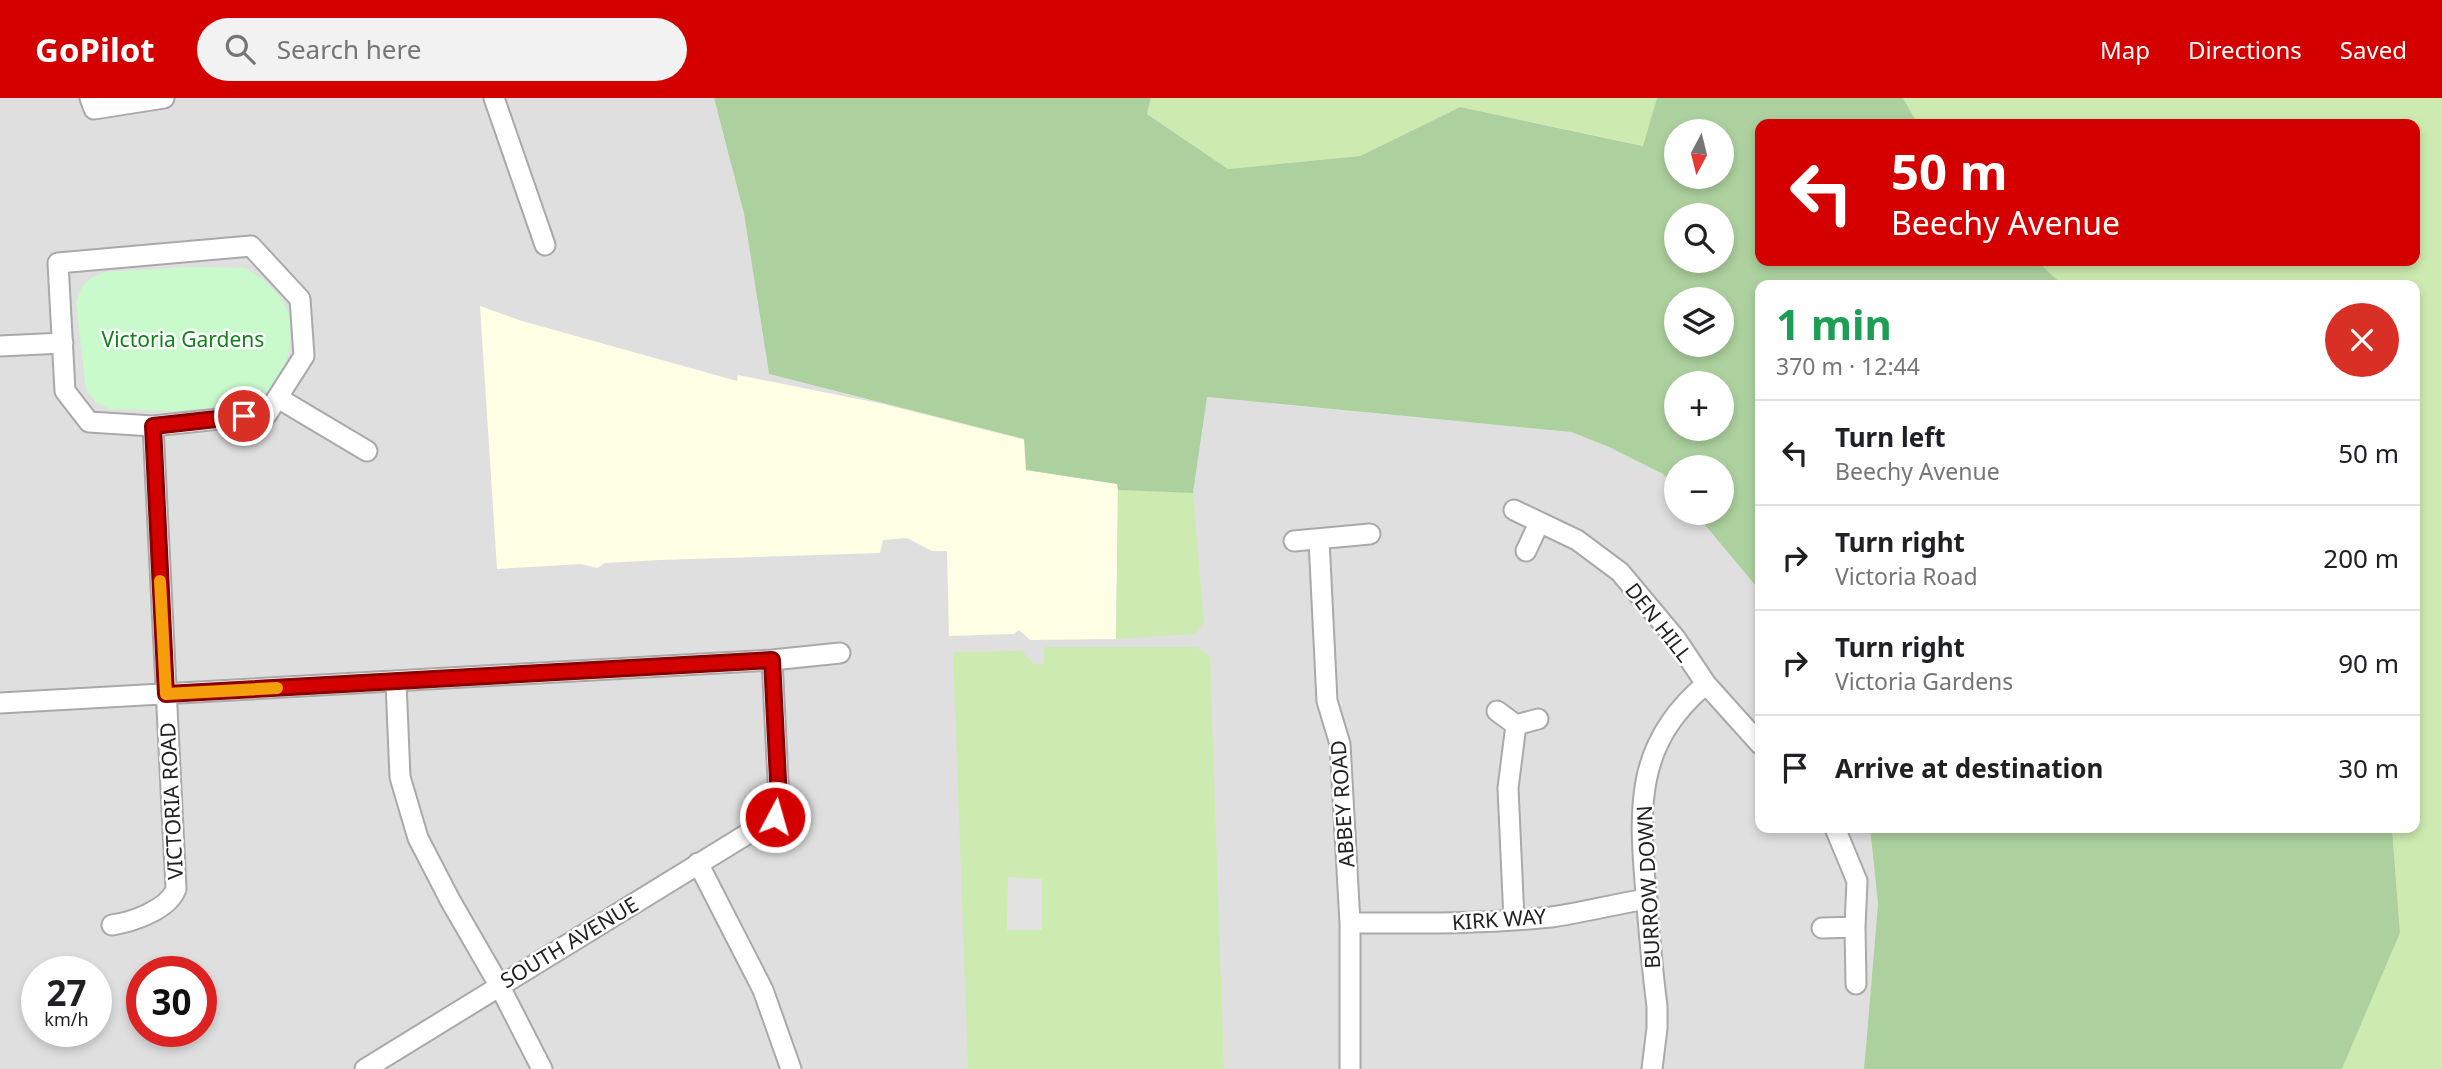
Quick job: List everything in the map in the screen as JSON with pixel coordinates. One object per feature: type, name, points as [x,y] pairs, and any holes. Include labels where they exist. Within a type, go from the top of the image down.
[{"type":"street","points":[[92,104],[164,98]]},
{"type":"street","points":[[494,98],[545,245]]},
{"type":"street","points":[[251,246],[300,299],[304,356],[267,414],[153,426],[89,422],[65,391],[63,343],[58,263],[251,246]]},
{"type":"street","points":[[0,346],[63,343]]},
{"type":"street","points":[[278,398],[367,451]]},
{"type":"street","name":"VICTORIA ROAD","points":[[112,925],[128,923],[152,911],[173,897],[176,889],[153,426]]},
{"type":"street","name":"DEN HILL","points":[[1514,510],[1577,540],[1620,572],[1676,639],[1706,684],[1755,738]]},
{"type":"street","points":[[1526,551],[1539,523]]},
{"type":"street","points":[[1294,541],[1370,534]]},
{"type":"street","name":"ABBEY ROAD","points":[[1319,540],[1327,701],[1340,744],[1350,923],[1350,1069]]},
{"type":"street","points":[[0,703],[772,660],[840,653]]},
{"type":"street","name":"SOUTH AVENUE","points":[[365,1069],[775,817],[779,800],[772,660]]},
{"type":"street","points":[[396,682],[400,777],[418,838],[542,1069]]},
{"type":"street","name":"BURROW DOWN","points":[[1652,1069],[1657,1006],[1641,831],[1644,785],[1654,750],[1670,721],[1686,700],[1706,684]]},
{"type":"street","points":[[1497,710],[1516,725]]},
{"type":"street","points":[[1516,725],[1538,719]]},
{"type":"street","points":[[1514,920],[1508,788],[1516,725]]},
{"type":"street","points":[[1837,833],[1857,881],[1856,984]]},
{"type":"street","points":[[698,863],[763,990],[791,1069]]},
{"type":"street","name":"KIRK WAY","points":[[1350,923],[1514,920],[1554,916],[1647,899]]},
{"type":"street","points":[[1822,928],[1855,927]]},
{"type":"shaded area","points":[[0,98],[714,98],[744,214],[769,374],[1025,440],[1026,470],[1193,492],[1206,397],[1571,432],[1609,447],[1664,475],[1664,525],[1705,525],[1755,585],[1755,833],[1871,833],[1878,904],[1864,1069],[0,1069]]},
{"type":"shaded area","points":[[480,306],[522,321],[737,381],[738,375],[883,404],[1025,440],[1026,470],[1118,484],[1116,639],[1030,640],[1019,630],[1014,634],[949,636],[947,551],[932,551],[907,538],[883,540],[880,553],[660,560],[605,563],[597,568],[581,564],[497,569]]},
{"type":"shaded area","points":[[1008,877],[1042,879],[1042,930],[1007,930]]},
{"type":"green space","points":[[714,98],[1151,98],[1147,114],[1228,169],[1360,156],[1460,107],[1643,146],[1657,98],[1903,98],[1915,119],[1755,119],[1755,266],[2042,266],[2058,280],[1755,280],[1755,585],[1705,525],[1734,525],[1734,455],[1664,455],[1664,475],[1609,447],[1571,432],[1207,397],[1193,493],[1118,490],[1117,484],[1026,470],[1024,439],[769,374],[744,214]]},
{"type":"green space","points":[[1151,98],[1657,98],[1644,146],[1460,107],[1360,156],[1228,169],[1147,114]]},
{"type":"green space","points":[[1903,98],[2442,98],[2442,1069],[2342,1069],[2400,933],[2392,833],[2420,833],[2420,280],[2058,280],[2042,266],[2420,266],[2420,119],[1915,119]]},
{"type":"green space","name":"Victoria Gardens","points":[[191,267],[245,268],[264,280],[280,297],[290,316],[290,342],[286,364],[270,390],[244,404],[178,411],[110,409],[97,403],[86,390],[76,302],[82,287],[91,278],[105,272]]},
{"type":"green space","points":[[1118,490],[1193,493],[1204,623],[1195,634],[1116,639]]},
{"type":"green space","points":[[1044,647],[1197,647],[1210,657],[1224,1069],[968,1069],[953,652],[1022,651],[1034,664],[1044,664]]},
{"type":"green space","points":[[1871,833],[2392,833],[2400,933],[2342,1069],[1864,1069],[1878,904]]},
{"type":"slow traffic","points":[[160,581],[166,694],[277,688]]},
{"type":"route","points":[[244,416],[153,426],[166,694],[772,660],[779,800],[775,817]]}]
